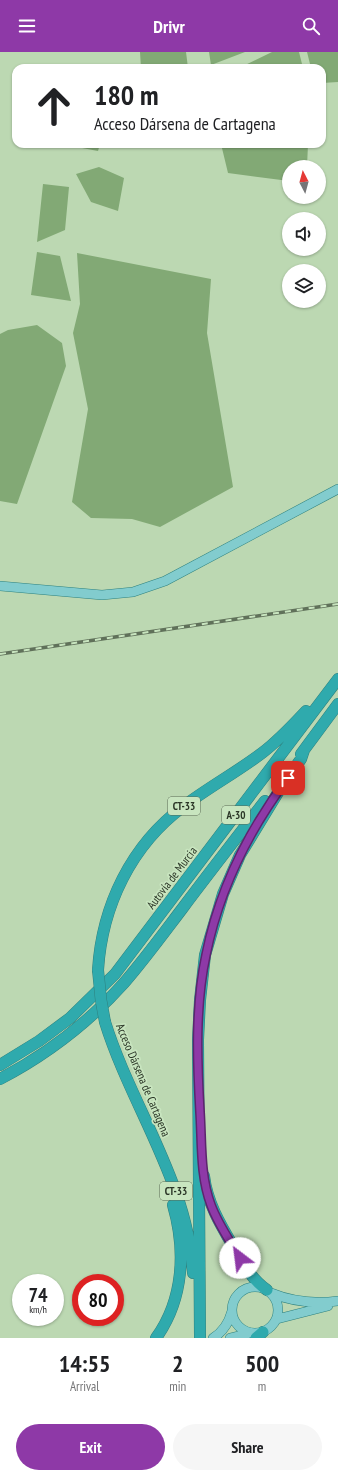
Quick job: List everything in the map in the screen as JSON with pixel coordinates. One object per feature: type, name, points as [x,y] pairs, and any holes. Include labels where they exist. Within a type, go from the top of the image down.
[{"type":"highway","name":"Acceso Dársena de Cartagena","points":[[198,1337],[193,1270],[186,1224],[169,1174],[112,1046],[105,1022],[101,1000],[98,970],[99,955],[108,913],[118,888],[128,867],[145,843],[183,806],[249,762],[276,741],[335,682]]},
{"type":"highway","name":"Autovía de Murcia","points":[[0,1065],[39,1041],[70,1018],[115,974],[335,682]]},
{"type":"highway","name":"A-30","points":[[0,1079],[31,1061],[65,1037],[98,1009],[121,986],[338,704]]},
{"type":"highway","name":"Acceso Dársena de Cartagena","points":[[198,1337],[198,1040],[200,1000],[206,955],[223,894],[240,855],[282,786],[301,759],[304,750]]},
{"type":"highway","points":[[198,1081],[204,1173],[207,1192],[212,1205],[246,1269],[258,1283],[269,1291]]},
{"type":"highway","points":[[128,1082],[165,1174],[180,1236],[181,1263],[178,1289],[170,1313],[156,1338]]},
{"type":"main road","points":[[0,586],[102,595],[133,592],[165,581],[338,489]]},
{"type":"main road","points":[[213,1338],[220,1333],[226,1324],[231,1315],[237,1296],[246,1288],[257,1287],[292,1300],[305,1302],[338,1302]]},
{"type":"main road","points":[[230,1338],[245,1333],[258,1334],[271,1327],[277,1319],[279,1311],[278,1304],[269,1291]]},
{"type":"main road","points":[[277,1319],[338,1302]]},
{"type":"main road","points":[[233,1305],[233,1315],[237,1324],[245,1330],[258,1334]]},
{"type":"shaded area","points":[[140,52],[186,52],[188,64],[141,64]]},
{"type":"shaded area","points":[[209,52],[245,52],[214,64],[211,64]]},
{"type":"shaded area","points":[[272,52],[299,52],[302,64],[247,64]]},
{"type":"shaded area","points":[[307,52],[338,52],[338,82],[326,83],[326,64],[310,64]]},
{"type":"shaded area","points":[[82,148],[99,148],[98,151]]},
{"type":"shaded area","points":[[222,148],[308,148],[307,160],[282,160],[282,180],[228,173]]},
{"type":"shaded area","points":[[99,167],[124,178],[118,211],[91,202],[76,174]]},
{"type":"shaded area","points":[[43,184],[69,187],[65,230],[37,242]]},
{"type":"shaded area","points":[[37,252],[60,256],[71,301],[31,295]]},
{"type":"shaded area","points":[[77,253],[211,279],[207,333],[233,487],[160,527],[132,519],[91,518],[72,502],[88,409],[73,333],[80,304]]},
{"type":"shaded area","points":[[37,325],[62,343],[66,366],[17,504],[0,501],[0,334],[8,330]]},
{"type":"railway","points":[[0,654],[338,604]]},
{"type":"route","points":[[240,1258],[216,1216],[207,1192],[203,1166],[198,1081],[198,1040],[202,978],[210,935],[230,876],[240,855],[261,819],[288,778]]}]
